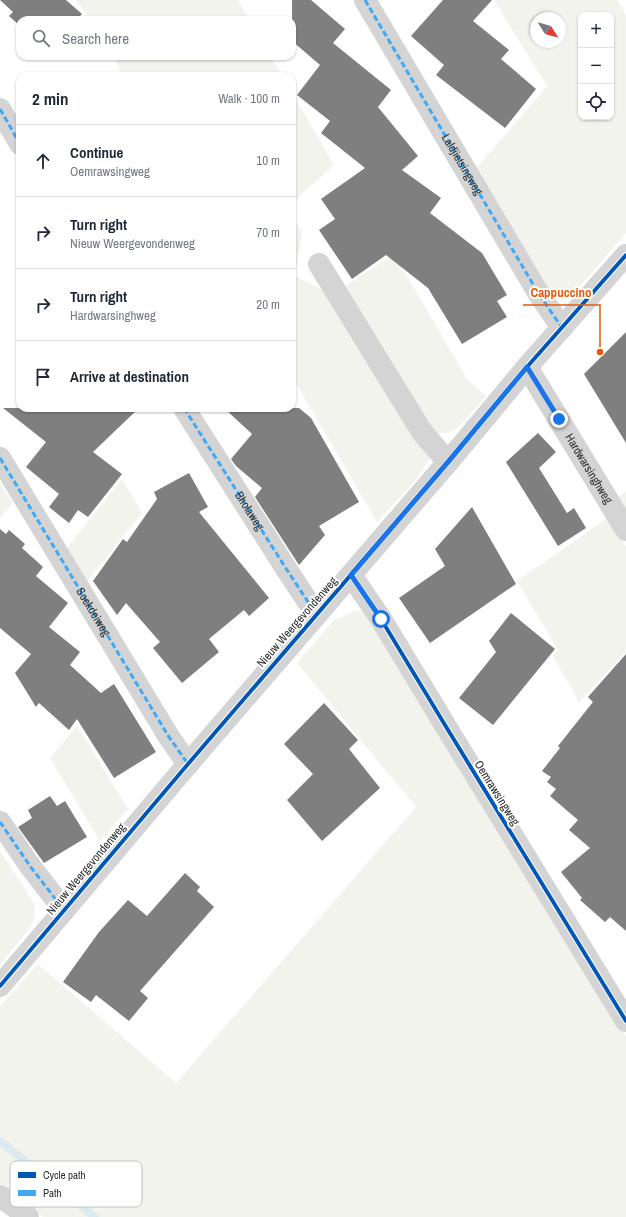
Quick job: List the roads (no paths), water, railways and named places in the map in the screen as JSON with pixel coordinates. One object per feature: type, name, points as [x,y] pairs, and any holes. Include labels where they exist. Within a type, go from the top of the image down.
[{"type":"street","name":"Laldjietsingweg","points":[[365,0],[537,291],[562,328]]},
{"type":"street","points":[[0,109],[16,137]]},
{"type":"street","name":"Nieuw Weergevondenweg","points":[[0,986],[316,614],[448,462],[527,367],[626,255]]},
{"type":"street","points":[[318,264],[422,432],[448,462]]},
{"type":"street","name":"Hardwarsinghweg","points":[[527,367],[626,530]]},
{"type":"street","name":"Bholaweg","points":[[187,412],[316,614]]},
{"type":"street","name":"Soekdeiweg","points":[[0,458],[169,737],[188,764]]},
{"type":"street","name":"Oemrawsingweg","points":[[351,575],[381,619],[444,725],[626,1021]]},
{"type":"street","points":[[0,822],[30,866],[64,910]]},
{"type":"street","points":[[0,1196],[10,1204]]},
{"type":"street","points":[[15,1207],[28,1217]]},
{"type":"waterway","points":[[0,1141],[25,1161]]},
{"type":"waterway","points":[[82,1207],[95,1217]]},
{"type":"place","name":"Cappuccino","points":[[600,352]]}]
